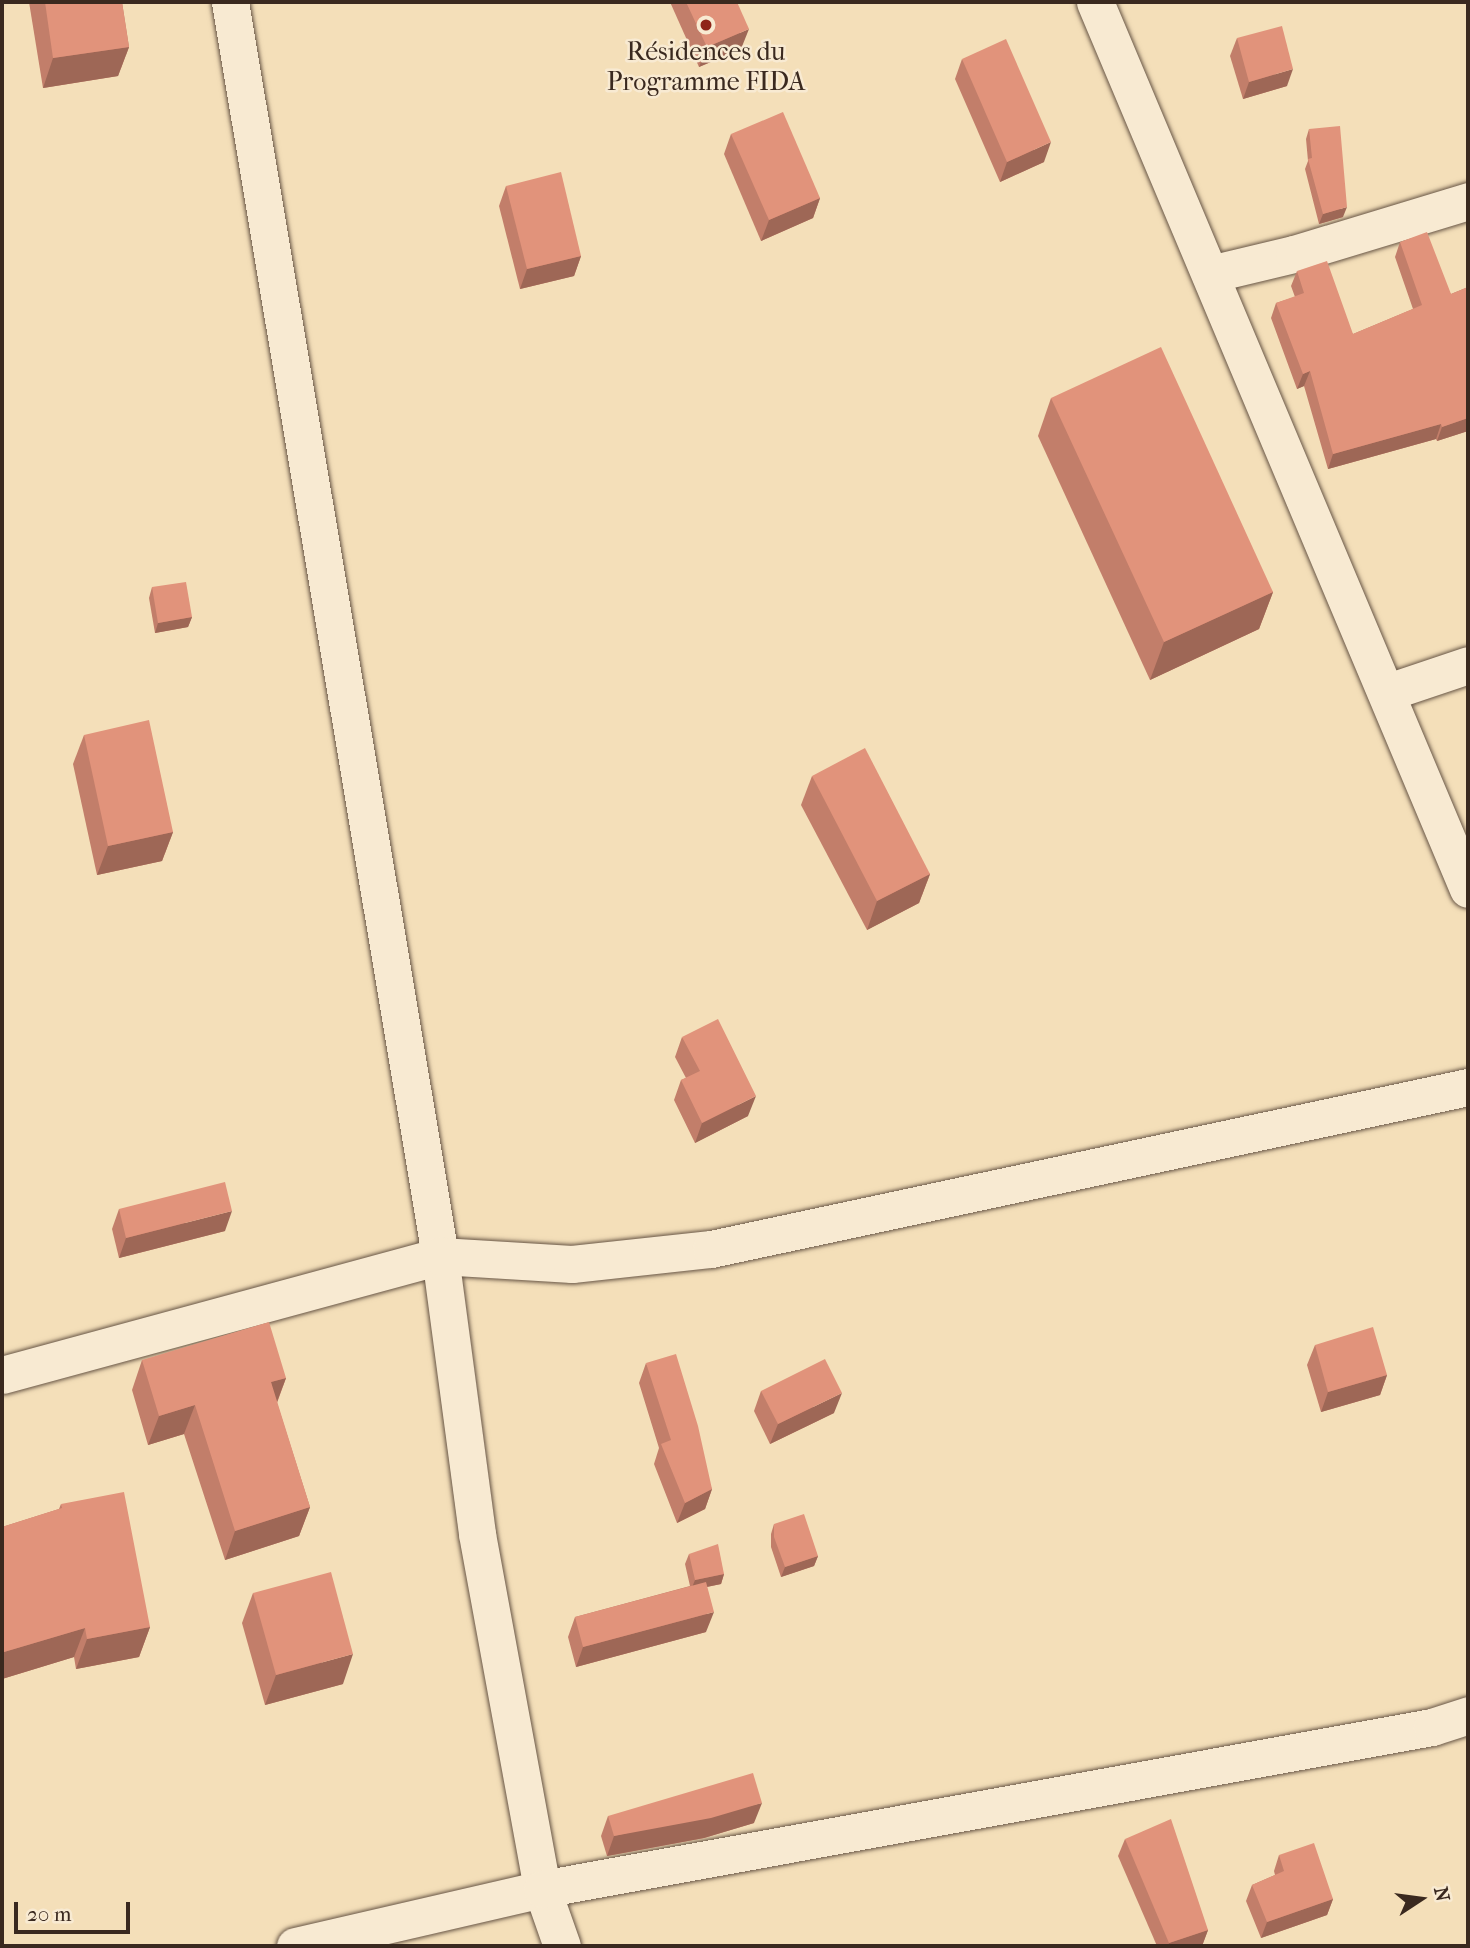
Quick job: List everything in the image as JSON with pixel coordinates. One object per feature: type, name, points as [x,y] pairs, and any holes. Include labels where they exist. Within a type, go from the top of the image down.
[{"type":"street","points":[[230,2],[440,1256],[477,1534],[542,1889],[562,1946]]},
{"type":"street","points":[[1095,2],[1388,692],[1468,889]]},
{"type":"street","points":[[1210,274],[1294,254],[1468,201]]},
{"type":"street","points":[[1388,692],[1468,665]]},
{"type":"street","points":[[2,1375],[440,1256],[572,1264],[711,1249],[1468,1087]]},
{"type":"street","points":[[295,1946],[542,1889],[1432,1727],[1468,1715]]},
{"type":"building","points":[[45,2],[122,2],[129,47],[53,58]]},
{"type":"building","points":[[686,2],[737,2],[749,29],[707,47]]},
{"type":"building","points":[[1282,26],[1293,69],[1249,82],[1237,38]]},
{"type":"building","points":[[1006,39],[1051,142],[1007,162],[962,59]]},
{"type":"building","points":[[783,112],[820,198],[769,220],[731,134]]},
{"type":"building","points":[[1340,126],[1347,207],[1323,214],[1308,159],[1312,158],[1309,129]]},
{"type":"building","points":[[561,172],[581,256],[527,269],[506,186]]},
{"type":"building","points":[[1427,232],[1451,294],[1468,287],[1468,418],[1333,454],[1310,371],[1303,374],[1276,303],[1304,293],[1297,271],[1327,261],[1353,334],[1422,305],[1400,242]]},
{"type":"building","points":[[1161,347],[1273,592],[1164,642],[1051,398]]},
{"type":"building","points":[[186,582],[192,617],[158,623],[152,587]]},
{"type":"building","points":[[149,720],[173,832],[108,846],[84,735]]},
{"type":"building","points":[[865,748],[930,874],[877,901],[812,776]]},
{"type":"building","points":[[718,1019],[756,1096],[702,1123],[681,1080],[700,1071],[682,1037]]},
{"type":"building","points":[[225,1182],[232,1211],[126,1238],[119,1209]]},
{"type":"building","points":[[269,1322],[286,1378],[271,1382],[310,1507],[235,1531],[195,1405],[159,1416],[142,1360]]},
{"type":"building","points":[[1373,1327],[1387,1375],[1328,1392],[1315,1345]]},
{"type":"building","points":[[676,1354],[698,1426],[712,1489],[685,1503],[661,1444],[671,1440],[646,1363]]},
{"type":"building","points":[[825,1359],[842,1393],[778,1424],[761,1391]]},
{"type":"building","points":[[124,1492],[150,1627],[87,1639],[85,1628],[4,1652],[2,1527],[62,1508],[61,1504]]},
{"type":"building","points":[[804,1514],[818,1556],[785,1567],[774,1537],[774,1524]]},
{"type":"building","points":[[718,1544],[724,1574],[695,1580],[689,1554]]},
{"type":"building","points":[[331,1572],[353,1654],[276,1675],[253,1593]]},
{"type":"building","points":[[706,1582],[714,1612],[583,1647],[575,1617]]},
{"type":"building","points":[[753,1773],[762,1803],[711,1818],[614,1836],[608,1816]]},
{"type":"building","points":[[1171,1819],[1208,1930],[1169,1943],[1125,1839]]},
{"type":"building","points":[[1314,1843],[1333,1899],[1267,1922],[1252,1885],[1284,1871],[1279,1855]]},
{"type":"place","name":"Résidences du Programme FIDA","points":[[706,25]]}]
